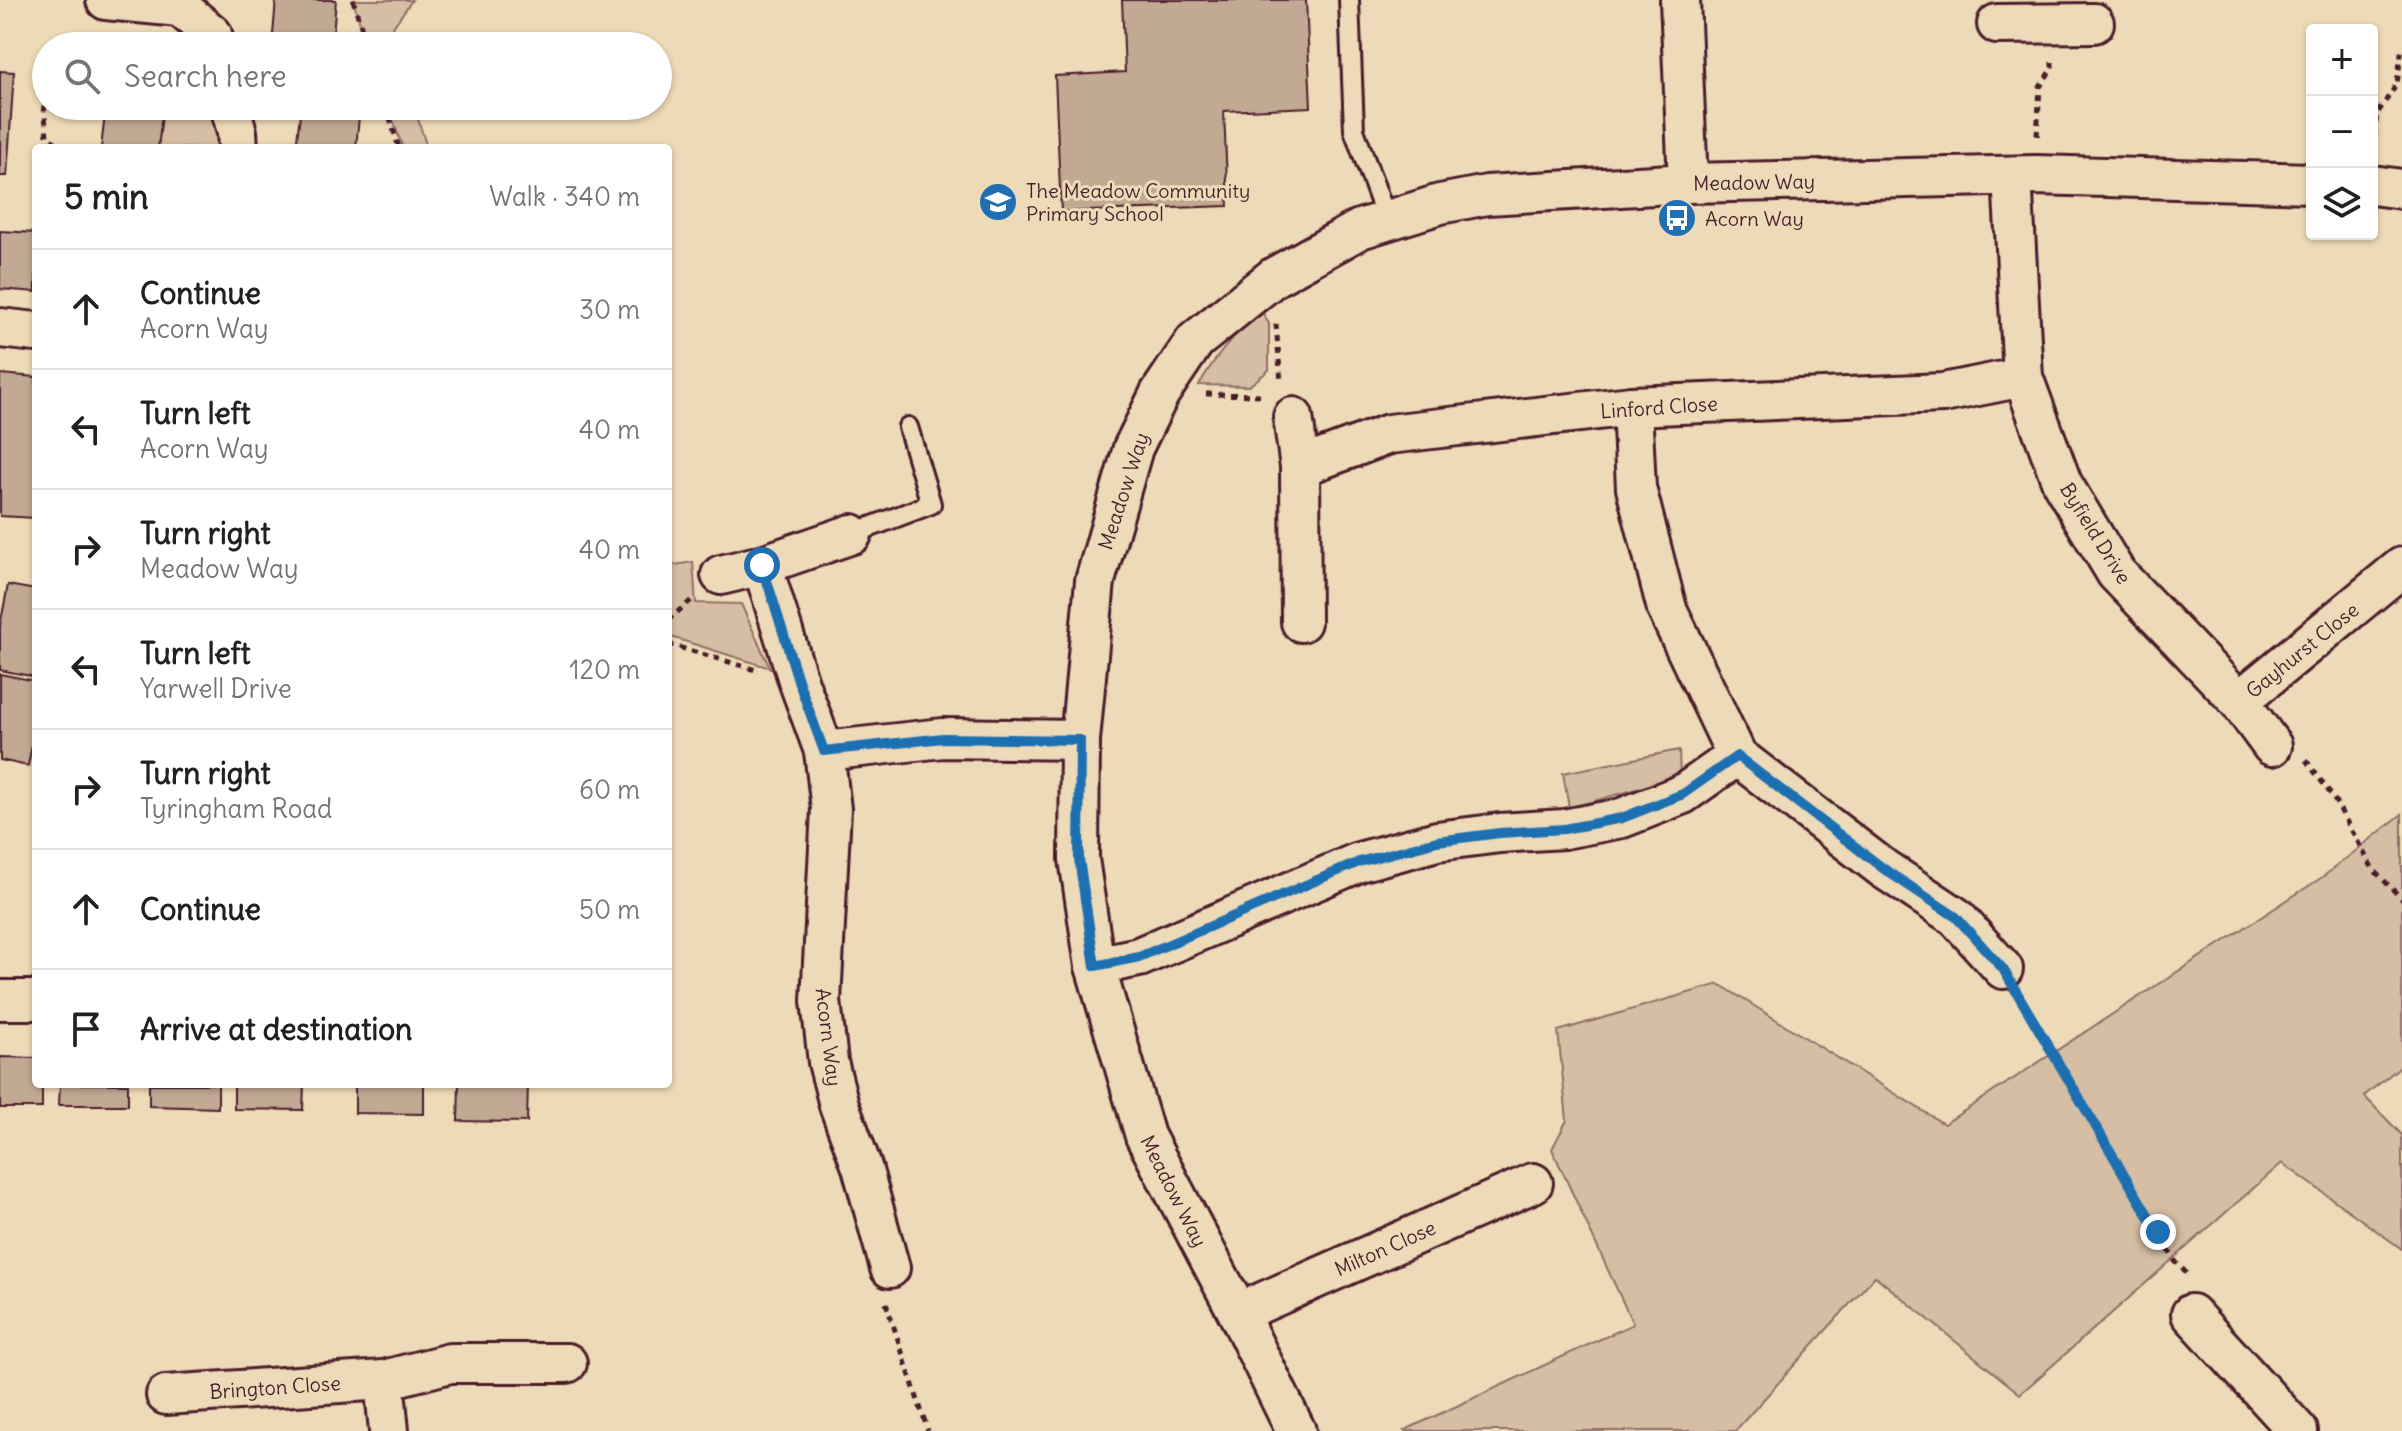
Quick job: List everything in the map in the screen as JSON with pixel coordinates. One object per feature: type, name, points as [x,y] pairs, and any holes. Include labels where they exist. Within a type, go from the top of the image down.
[{"type":"street","points":[[106,0],[180,7],[210,32]]},
{"type":"street","points":[[1680,0],[1688,183]]},
{"type":"street","points":[[1997,24],[2043,12],[2094,23]]},
{"type":"street","points":[[234,120],[238,144]]},
{"type":"street","name":"Meadow Way","points":[[1296,1431],[1145,1136],[1095,966],[1079,859],[1080,740],[1095,581],[1133,448],[1160,393],[1195,341],[1274,277],[1360,229],[1440,204],[1487,195],[1688,183],[2024,175],[2306,183]]},
{"type":"street","name":"Byfield Drive","points":[[2024,175],[2023,377],[2062,483],[2116,573],[2239,701],[2272,746]]},
{"type":"street","points":[[2378,186],[2402,189]]},
{"type":"street","points":[[0,328],[32,332]]},
{"type":"street","name":"Linford Close","points":[[1300,467],[1389,434],[1632,406],[1943,393],[2023,377]]},
{"type":"street","points":[[1289,406],[1300,467],[1301,622]]},
{"type":"street","points":[[1632,406],[1636,488],[1667,609],[1737,756],[1884,869],[1956,917],[2003,969]]},
{"type":"street","points":[[721,575],[762,565],[852,534]]},
{"type":"street","name":"Acorn Way","points":[[762,565],[824,751],[831,809],[821,1001],[828,1062],[890,1268]]},
{"type":"street","name":"Gayhurst Close","points":[[2239,701],[2402,567]]},
{"type":"street","points":[[824,751],[943,738],[1080,740]]},
{"type":"street","points":[[1095,966],[1139,957],[1359,862],[1437,841],[1564,829],[1622,818],[1683,794],[1737,756]]},
{"type":"street","points":[[0,1000],[32,1000]]},
{"type":"street","name":"Milton Close","points":[[1238,1313],[1533,1183]]},
{"type":"street","points":[[2191,1314],[2298,1431]]},
{"type":"street","name":"Brington Close","points":[[166,1395],[384,1380],[450,1363],[567,1363]]},
{"type":"street","points":[[384,1380],[389,1431]]},
{"type":"lane","points":[[1349,0],[1354,130],[1387,220]]},
{"type":"lane","points":[[852,534],[931,504],[908,427]]},
{"type":"path","points":[[353,0],[363,32]]},
{"type":"path","points":[[2024,175],[2040,87],[2052,68],[2052,39],[2043,12]]},
{"type":"path","points":[[2378,112],[2397,84],[2402,46]]},
{"type":"path","points":[[45,120],[47,136],[58,144]]},
{"type":"path","points":[[390,120],[398,144]]},
{"type":"path","points":[[1160,393],[1289,406],[1279,376],[1274,277]]},
{"type":"path","points":[[672,645],[799,683]]},
{"type":"path","points":[[2272,746],[2304,757],[2333,797],[2373,869],[2402,899]]},
{"type":"path","points":[[2003,969],[2175,1261],[2198,1287],[2191,1314]]},
{"type":"path","points":[[890,1268],[882,1289],[928,1431]]},
{"type":"shaded area","points":[[353,0],[412,0],[392,32],[363,32]]},
{"type":"shaded area","points":[[161,120],[233,120],[237,144],[158,144]]},
{"type":"shaded area","points":[[393,120],[418,120],[426,144],[402,144]]},
{"type":"shaded area","points":[[1261,310],[1269,324],[1269,370],[1249,386],[1199,385],[1227,345]]},
{"type":"shaded area","points":[[693,562],[696,603],[741,604],[770,668],[672,637],[672,565]]},
{"type":"shaded area","points":[[1679,750],[1680,777],[1569,808],[1563,773]]},
{"type":"shaded area","points":[[2402,814],[2402,1065],[2364,1096],[2402,1135],[2402,1249],[2282,1163],[2020,1394],[1875,1276],[1735,1431],[1403,1431],[1633,1324],[1552,1149],[1567,1120],[1558,1031],[1719,984],[1944,1124],[2324,876]]},
{"type":"building","points":[[276,0],[336,0],[333,32],[273,32]]},
{"type":"building","points":[[1122,0],[1306,0],[1311,107],[1224,111],[1228,206],[1061,212],[1055,76],[1125,72]]},
{"type":"building","points":[[0,71],[14,72],[7,176],[0,176]]},
{"type":"building","points":[[104,120],[161,120],[158,144],[101,144]]},
{"type":"building","points":[[299,120],[359,120],[356,144],[296,144]]},
{"type":"building","points":[[0,231],[32,233],[32,292],[0,289]]},
{"type":"building","points":[[0,374],[32,377],[32,518],[0,516]]},
{"type":"building","points":[[8,585],[32,589],[32,676],[0,670],[0,626]]},
{"type":"building","points":[[0,674],[32,680],[32,745],[28,766],[0,760]]},
{"type":"building","points":[[0,1057],[32,1058],[32,1088],[42,1088],[42,1108],[0,1108]]},
{"type":"building","points":[[60,1088],[128,1088],[128,1105],[59,1105]]},
{"type":"building","points":[[149,1088],[218,1088],[218,1108],[149,1106]]},
{"type":"building","points":[[234,1088],[304,1088],[303,1110],[234,1109]]},
{"type":"building","points":[[355,1088],[424,1088],[424,1114],[355,1113]]},
{"type":"building","points":[[459,1088],[528,1088],[527,1122],[458,1121]]},
{"type":"place","name":"The Meadow Community Primary School","points":[[998,202]]},
{"type":"place","name":"Acorn Way","points":[[1677,218]]},
{"type":"route","points":[[762,565],[824,751],[943,738],[1080,740],[1079,859],[1095,966],[1139,957],[1359,862],[1437,841],[1564,829],[1622,818],[1683,794],[1737,756],[1884,869],[1956,917],[2003,969],[2158,1232]]}]
